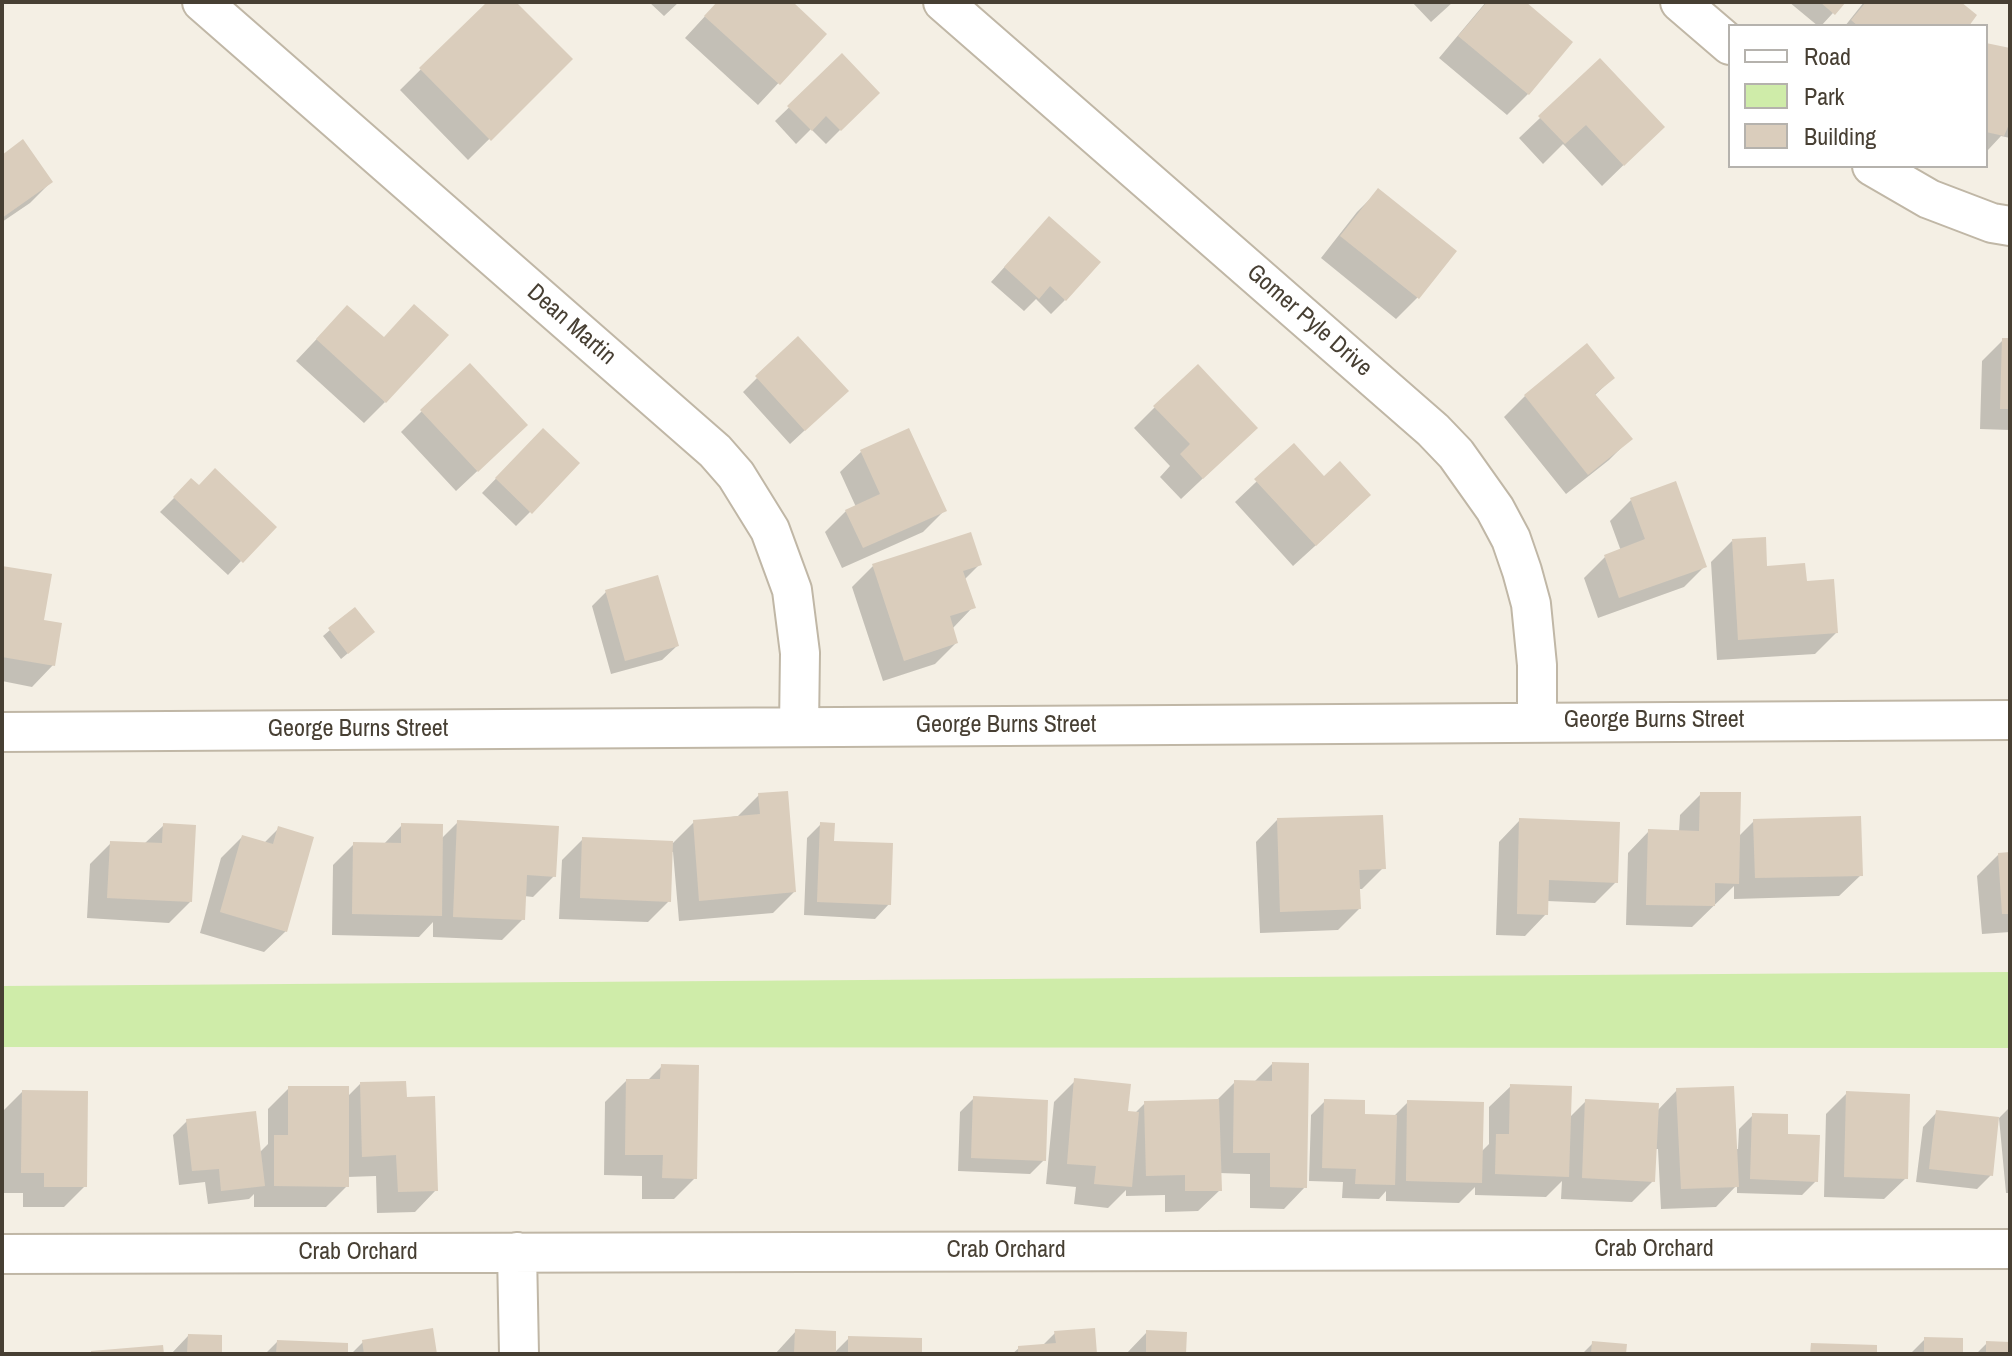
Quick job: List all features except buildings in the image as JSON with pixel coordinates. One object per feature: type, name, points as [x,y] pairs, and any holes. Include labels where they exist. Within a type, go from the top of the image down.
[{"type":"street","name":"Dean Martin","points":[[202,2],[715,451],[736,475],[770,530],[792,590],[800,653],[799,727]]},
{"type":"street","name":"Gomer Pyle Drive","points":[[943,2],[1422,420],[1456,454],[1495,509],[1511,539],[1522,571],[1531,604],[1537,721]]},
{"type":"street","points":[[1680,2],[1728,43]]},
{"type":"street","points":[[1875,168],[1929,199],[1992,223],[2010,226]]},
{"type":"street","name":"George Burns Street","points":[[2,732],[2010,720]]},
{"type":"street","name":"Crab Orchard","points":[[2,1254],[2010,1249]]},
{"type":"street","points":[[517,1252],[519,1354]]},
{"type":"green space","points":[[2010,972],[2010,1048],[2,1047],[2,986]]}]
